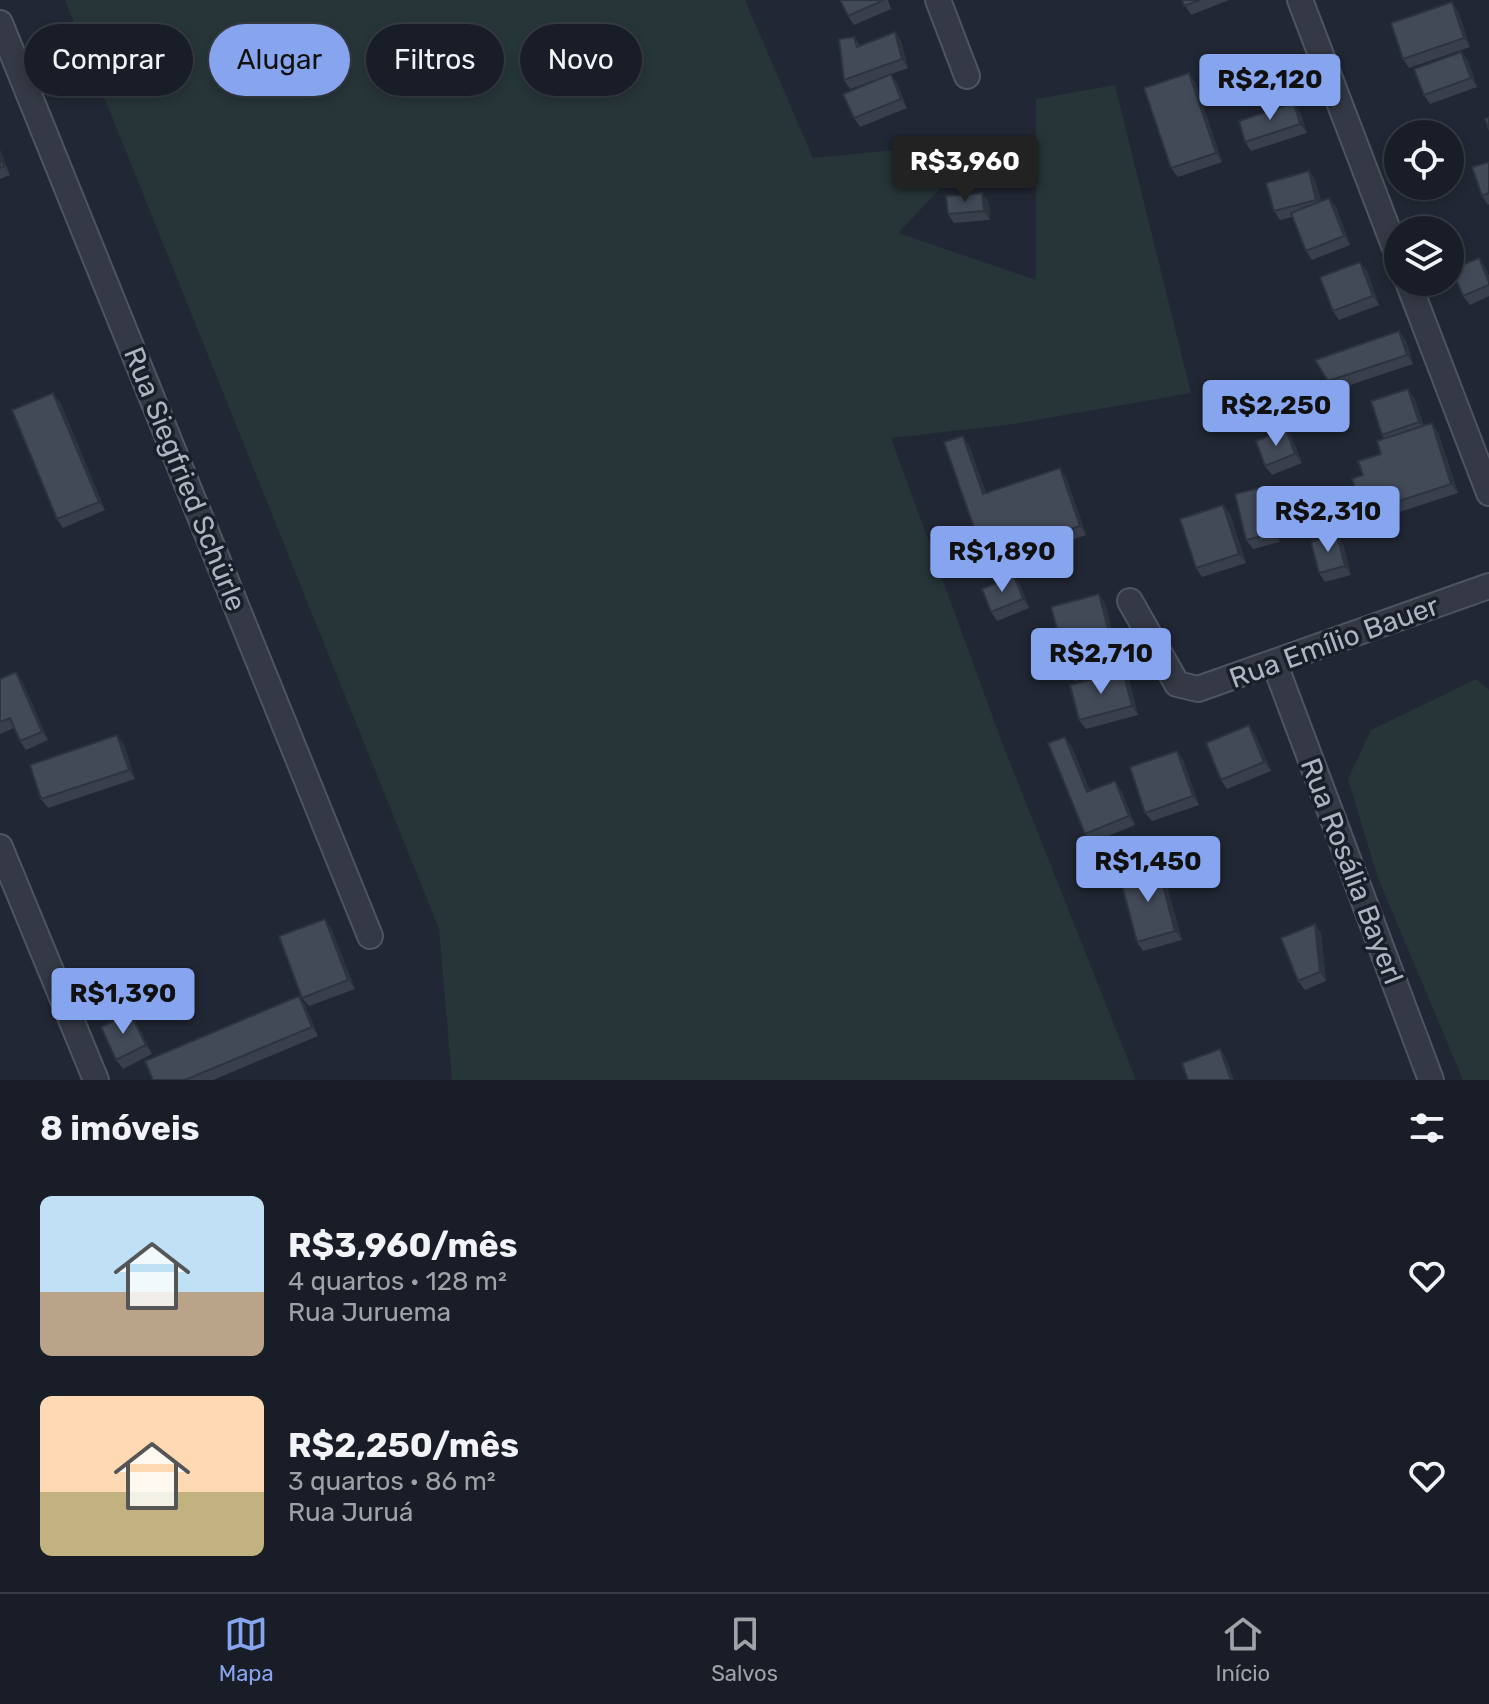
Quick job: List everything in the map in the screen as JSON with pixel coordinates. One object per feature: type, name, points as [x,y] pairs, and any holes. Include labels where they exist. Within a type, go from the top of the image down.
[{"type":"street","points":[[938,0],[967,76]]},
{"type":"street","points":[[1300,0],[1384,219]]},
{"type":"street","name":"Rua Siegfried Schürle","points":[[0,23],[370,936]]},
{"type":"street","points":[[1413,296],[1489,493]]},
{"type":"street","name":"Rua Emílio Bauer","points":[[1130,601],[1177,684],[1198,689],[1489,586]]},
{"type":"street","name":"Rua Rosália Bayerl","points":[[1274,662],[1431,1080]]},
{"type":"street","points":[[0,847],[96,1080]]},
{"type":"shaded area","points":[[65,0],[745,0],[813,158],[986,141],[898,233],[1036,280],[1036,99],[1115,85],[1191,393],[1007,425],[891,438],[1003,745],[1136,1080],[452,1080],[439,929],[104,96],[193,96],[193,24],[75,24]]},
{"type":"shaded area","points":[[1476,679],[1489,690],[1489,1080],[1463,1080],[1378,878],[1348,779],[1371,730]]},
{"type":"building","points":[[840,0],[884,0],[848,16]]},
{"type":"building","points":[[1182,0],[1200,0],[1184,6]]},
{"type":"building","points":[[1452,2],[1464,38],[1403,59],[1391,23]]},
{"type":"building","points":[[895,32],[902,59],[844,80],[839,39],[854,37],[857,47]]},
{"type":"building","points":[[1461,52],[1471,78],[1424,95],[1414,69]]},
{"type":"building","points":[[1275,55],[1283,79],[1244,93],[1235,70]]},
{"type":"building","points":[[1189,73],[1216,153],[1171,168],[1144,88]]},
{"type":"building","points":[[891,74],[901,99],[854,118],[843,94]]},
{"type":"building","points":[[1294,103],[1300,124],[1245,142],[1239,121]]},
{"type":"building","points":[[1489,162],[1489,193],[1482,196],[1472,167]]},
{"type":"building","points":[[1309,171],[1316,200],[1274,211],[1266,183]]},
{"type":"building","points":[[982,193],[984,211],[948,214],[946,196]]},
{"type":"building","points":[[1329,198],[1344,236],[1306,251],[1291,213]]},
{"type":"building","points":[[1479,258],[1489,285],[1464,296],[1464,264]]},
{"type":"building","points":[[1360,262],[1373,296],[1333,311],[1320,277]]},
{"type":"building","points":[[1399,331],[1407,355],[1328,381],[1315,360]]},
{"type":"building","points":[[1408,389],[1419,422],[1382,435],[1371,401]]},
{"type":"building","points":[[53,393],[99,502],[57,519],[12,410]]},
{"type":"building","points":[[1432,423],[1451,484],[1338,521],[1338,501],[1357,495],[1352,479],[1363,475],[1358,461],[1381,454],[1377,441]]},
{"type":"building","points":[[1286,429],[1295,454],[1265,466],[1256,441]]},
{"type":"building","points":[[963,436],[983,494],[1060,468],[1080,526],[985,559],[944,442]]},
{"type":"building","points":[[1263,487],[1274,533],[1246,540],[1235,494]]},
{"type":"building","points":[[1223,505],[1239,554],[1196,568],[1180,519]]},
{"type":"building","points":[[1337,535],[1345,566],[1319,573],[1311,542]]},
{"type":"building","points":[[1014,576],[1023,599],[991,612],[982,589]]},
{"type":"building","points":[[1099,594],[1109,632],[1124,657],[1069,672],[1051,607]]},
{"type":"building","points":[[1123,671],[1132,706],[1079,720],[1070,685]]},
{"type":"building","points":[[16,672],[42,732],[20,741],[10,718],[0,722],[0,679]]},
{"type":"building","points":[[1249,725],[1264,762],[1221,780],[1206,743]]},
{"type":"building","points":[[117,735],[129,770],[41,799],[30,765]]},
{"type":"building","points":[[1065,737],[1087,792],[1115,781],[1129,816],[1085,834],[1048,743]]},
{"type":"building","points":[[1177,751],[1193,796],[1145,813],[1130,767]]},
{"type":"building","points":[[1158,867],[1175,931],[1137,942],[1120,878]]},
{"type":"building","points":[[325,919],[348,980],[302,998],[279,936]]},
{"type":"building","points":[[1315,924],[1320,972],[1298,981],[1281,938]]},
{"type":"building","points":[[299,996],[312,1027],[185,1080],[153,1080],[145,1061]]},
{"type":"building","points":[[130,1013],[146,1045],[116,1060],[101,1027]]},
{"type":"building","points":[[1220,1049],[1231,1080],[1188,1080],[1182,1063]]}]
